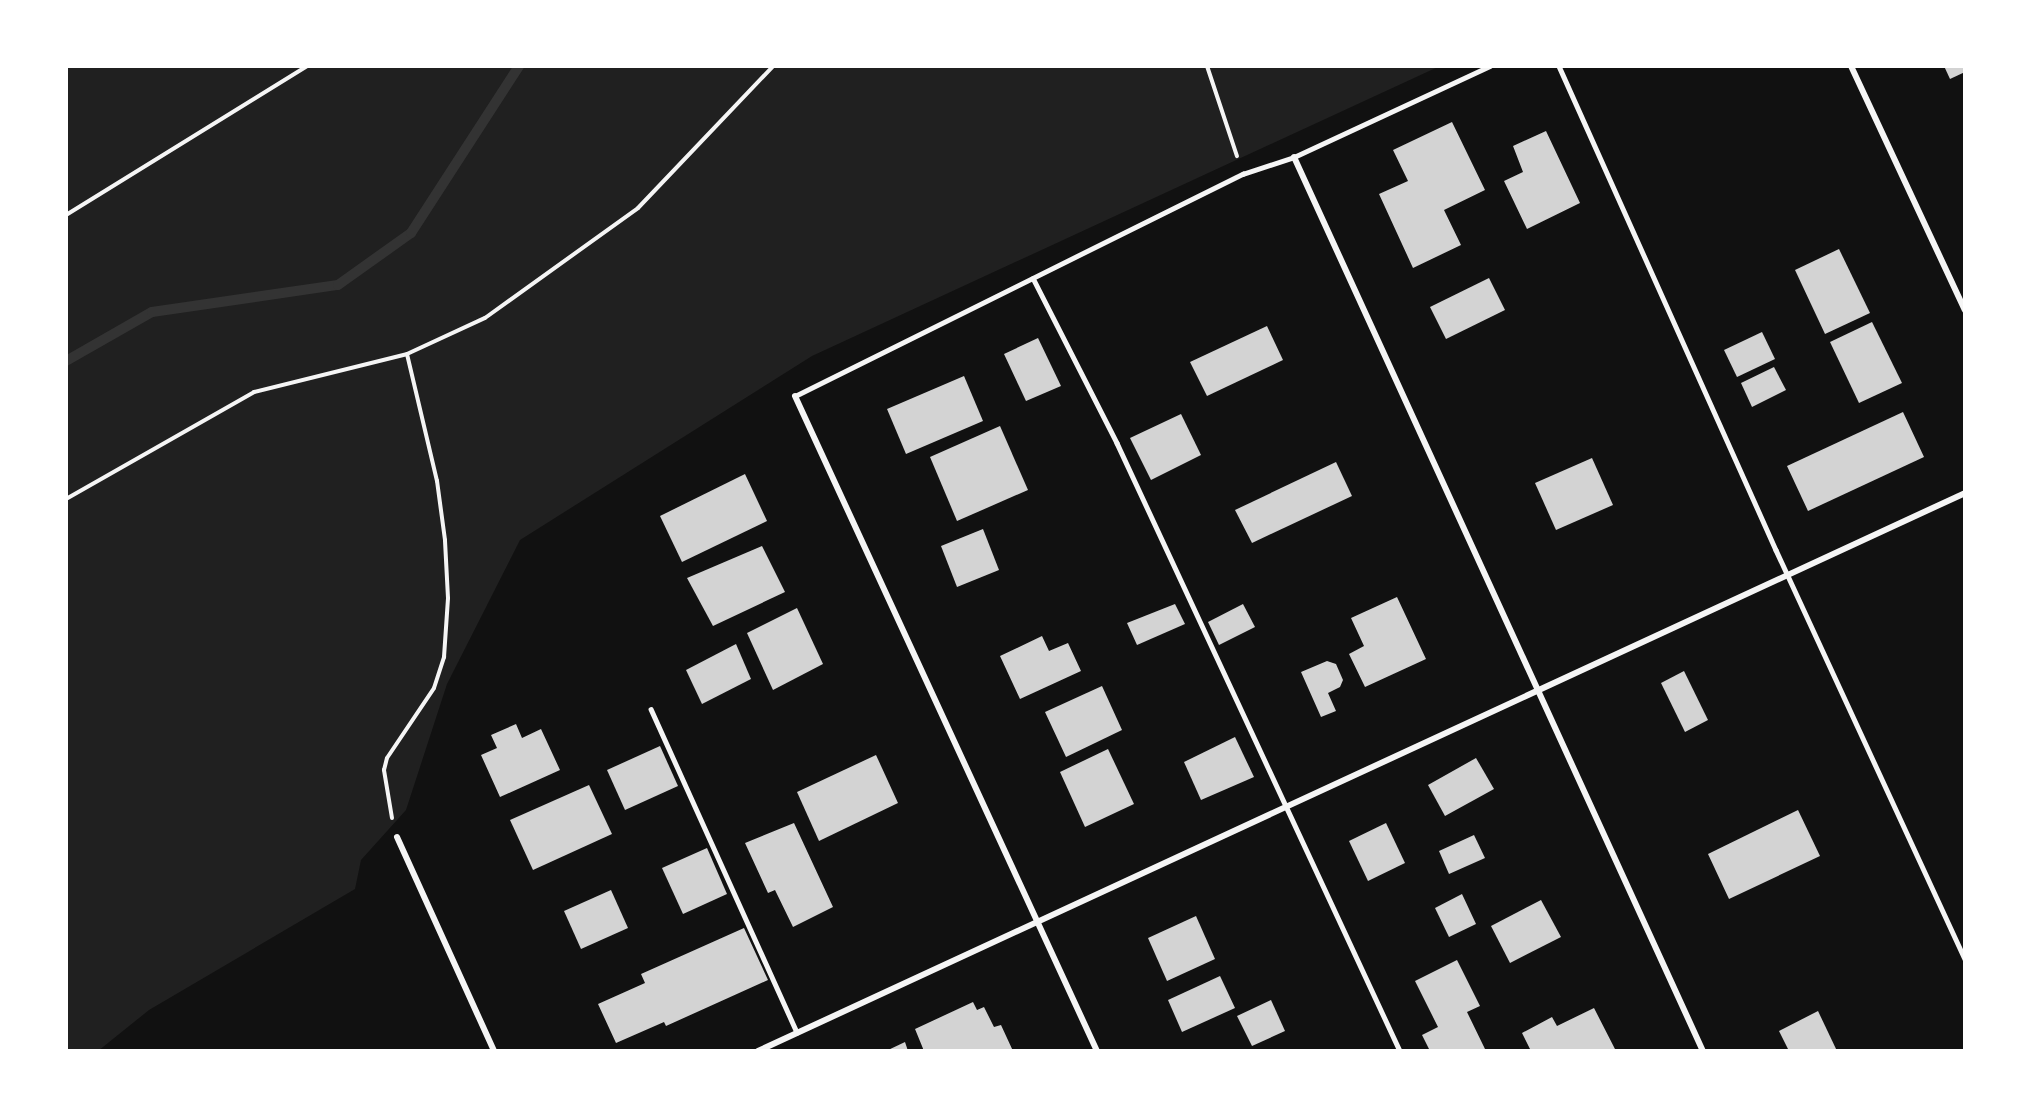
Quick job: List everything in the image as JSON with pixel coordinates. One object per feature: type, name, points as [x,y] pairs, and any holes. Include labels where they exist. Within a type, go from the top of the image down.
[{"type":"street","points":[[1851,66],[1965,310]]},
{"type":"street","points":[[1294,157],[1703,1051]]},
{"type":"street","points":[[795,396],[1097,1051]]},
{"type":"street","points":[[758,1051],[1965,493]]},
{"type":"street","points":[[397,837],[494,1051]]},
{"type":"lane","points":[[795,396],[1244,174],[1294,157],[1490,66]]},
{"type":"lane","points":[[1559,66],[1787,575],[1965,959]]},
{"type":"lane","points":[[1033,278],[1117,443],[1400,1051]]},
{"type":"lane","points":[[651,709],[797,1033]]},
{"type":"path","points":[[66,215],[308,66]]},
{"type":"path","points":[[66,499],[254,392],[407,354],[485,318],[624,220],[680,168],[773,66]]},
{"type":"path","points":[[1207,66],[1244,174]]},
{"type":"path","points":[[397,837],[384,770],[387,758],[434,688],[444,657],[448,598],[445,540],[437,481],[407,354]]},
{"type":"shaded area","points":[[66,66],[1440,66],[812,356],[520,540],[447,684],[406,810],[361,860],[355,889],[149,1010],[98,1051],[66,1051]]},
{"type":"building","points":[[1944,66],[1965,66],[1965,72],[1950,79]]},
{"type":"building","points":[[1452,122],[1485,190],[1444,210],[1461,245],[1413,268],[1379,194],[1408,181],[1393,150]]},
{"type":"building","points":[[1546,131],[1580,203],[1527,229],[1504,181],[1523,172],[1513,146]]},
{"type":"building","points":[[1839,249],[1870,313],[1825,334],[1795,270]]},
{"type":"building","points":[[1489,278],[1505,310],[1446,339],[1430,307]]},
{"type":"building","points":[[1872,322],[1902,383],[1859,403],[1830,342]]},
{"type":"building","points":[[1267,326],[1283,360],[1207,396],[1190,362]]},
{"type":"building","points":[[1762,332],[1775,359],[1737,377],[1724,350]]},
{"type":"building","points":[[1038,338],[1061,386],[1026,401],[1004,354]]},
{"type":"building","points":[[1774,367],[1786,390],[1752,407],[1741,383]]},
{"type":"building","points":[[964,376],[983,421],[906,454],[887,409]]},
{"type":"building","points":[[1903,412],[1924,457],[1808,511],[1787,466]]},
{"type":"building","points":[[1181,414],[1201,455],[1151,480],[1130,438]]},
{"type":"building","points":[[1000,426],[1028,490],[957,521],[930,457]]},
{"type":"building","points":[[1592,458],[1613,505],[1556,530],[1535,483]]},
{"type":"building","points":[[1336,462],[1352,496],[1252,543],[1235,510]]},
{"type":"building","points":[[745,474],[767,521],[682,562],[660,516]]},
{"type":"building","points":[[983,529],[999,570],[957,587],[941,546]]},
{"type":"building","points":[[762,546],[785,592],[713,626],[687,578]]},
{"type":"building","points":[[1397,597],[1426,659],[1365,687],[1349,654],[1364,646],[1351,618]]},
{"type":"building","points":[[1175,604],[1185,624],[1137,645],[1127,623]]},
{"type":"building","points":[[1243,604],[1255,627],[1219,645],[1208,622]]},
{"type":"building","points":[[797,608],[823,664],[773,690],[747,633]]},
{"type":"building","points":[[1042,636],[1049,651],[1068,643],[1081,671],[1020,699],[1000,656]]},
{"type":"building","points":[[736,644],[751,679],[702,704],[686,670]]},
{"type":"building","points":[[1327,661],[1336,664],[1343,680],[1340,687],[1328,693],[1336,711],[1321,717],[1301,672]]},
{"type":"building","points":[[1684,671],[1708,720],[1685,732],[1661,683]]},
{"type":"building","points":[[1102,686],[1122,730],[1066,757],[1045,712]]},
{"type":"building","points":[[516,724],[522,738],[541,729],[560,770],[500,797],[481,755],[497,748],[491,735]]},
{"type":"building","points":[[1235,737],[1254,777],[1201,800],[1184,762]]},
{"type":"building","points":[[660,746],[678,786],[625,810],[607,770]]},
{"type":"building","points":[[1108,749],[1134,804],[1085,827],[1060,772]]},
{"type":"building","points":[[876,755],[898,803],[819,841],[797,792]]},
{"type":"building","points":[[1476,758],[1494,789],[1445,816],[1428,785]]},
{"type":"building","points":[[589,785],[612,834],[533,870],[510,820]]},
{"type":"building","points":[[1798,810],[1820,856],[1729,899],[1708,854]]},
{"type":"building","points":[[794,823],[833,907],[793,927],[775,890],[768,893],[745,843]]},
{"type":"building","points":[[1386,823],[1405,863],[1368,881],[1349,841]]},
{"type":"building","points":[[1474,835],[1485,858],[1449,874],[1439,851]]},
{"type":"building","points":[[707,848],[727,894],[683,914],[662,868]]},
{"type":"building","points":[[611,890],[628,928],[581,949],[564,911]]},
{"type":"building","points":[[1462,894],[1476,924],[1449,937],[1435,908]]},
{"type":"building","points":[[1541,900],[1561,937],[1510,963],[1491,926]]},
{"type":"building","points":[[1196,916],[1215,959],[1167,981],[1148,938]]},
{"type":"building","points":[[744,928],[768,980],[666,1026],[664,1022],[616,1043],[598,1004],[645,983],[641,974]]},
{"type":"building","points":[[1457,960],[1480,1006],[1467,1012],[1485,1049],[1430,1051],[1422,1035],[1438,1027],[1415,981]]},
{"type":"building","points":[[1220,976],[1235,1008],[1182,1032],[1168,1000]]},
{"type":"building","points":[[1271,1000],[1285,1031],[1252,1046],[1237,1016]]},
{"type":"building","points":[[973,1002],[977,1010],[984,1007],[994,1027],[1001,1025],[1013,1051],[924,1051],[915,1029]]},
{"type":"building","points":[[1594,1008],[1616,1051],[1531,1051],[1522,1033],[1552,1017],[1557,1026]]},
{"type":"building","points":[[1818,1011],[1837,1051],[1789,1051],[1779,1031]]},
{"type":"building","points":[[905,1042],[908,1051],[886,1051]]},
{"type":"waterway","points":[[66,361],[152,312],[338,285],[411,233],[519,66]]}]
